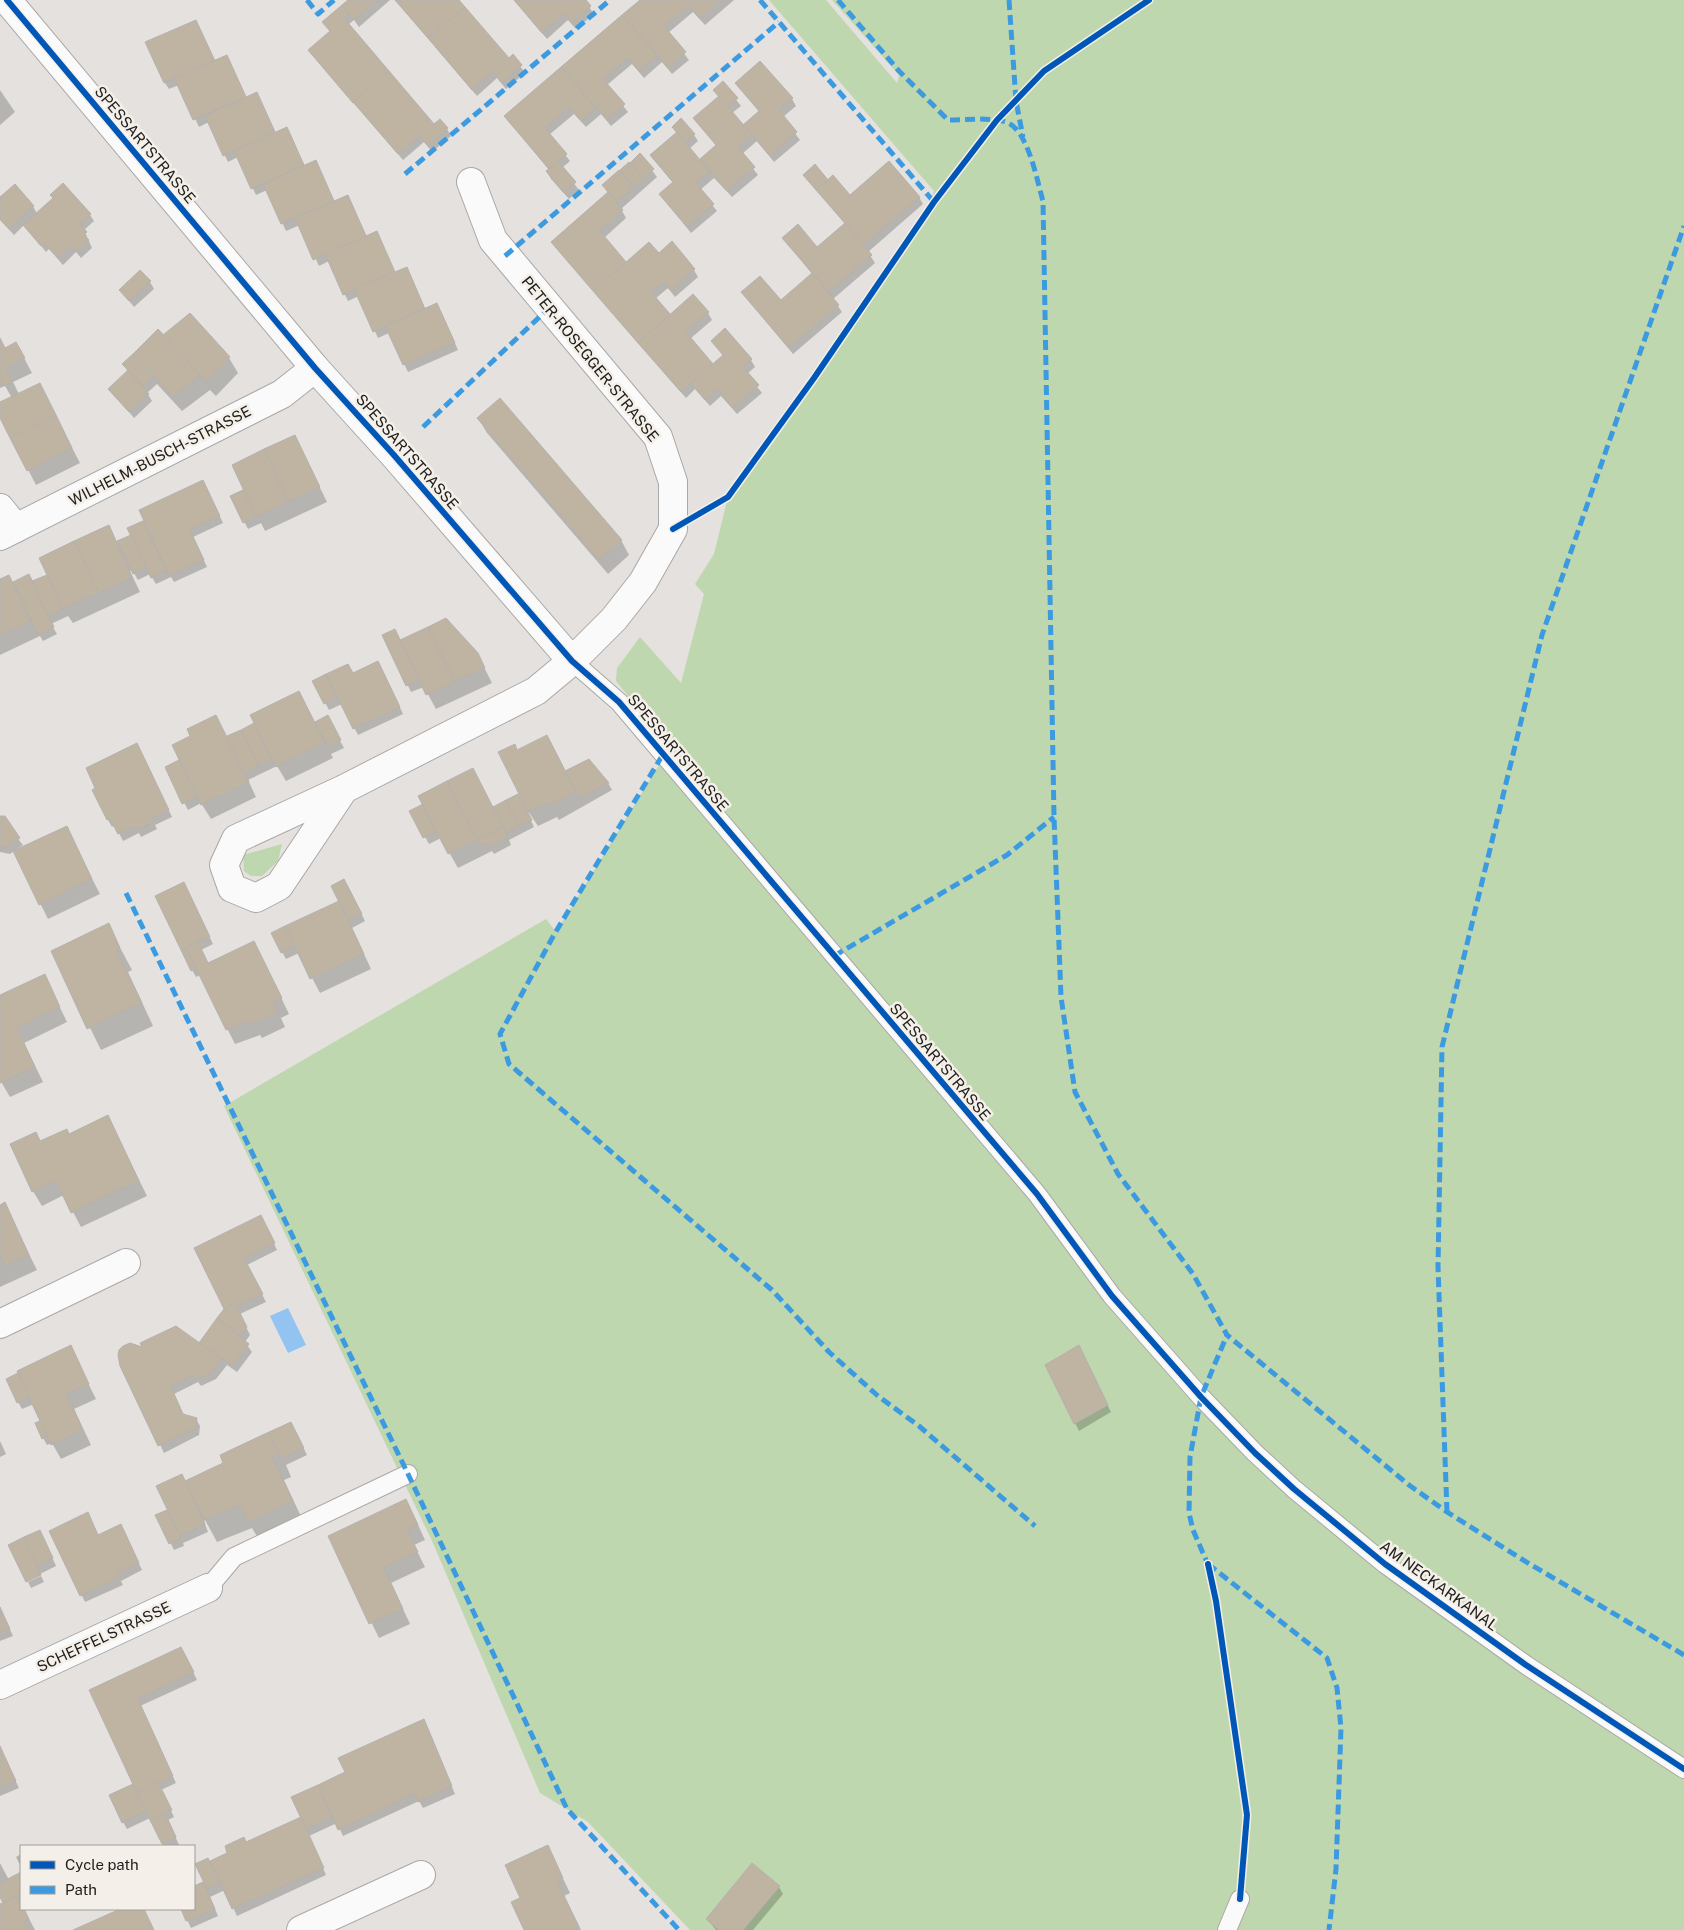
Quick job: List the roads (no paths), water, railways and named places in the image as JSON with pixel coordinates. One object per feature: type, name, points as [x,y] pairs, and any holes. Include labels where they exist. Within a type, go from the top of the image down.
[{"type":"street","name":"SPESSARTSTRASSE","points":[[7,0],[316,368],[406,469],[572,662]]},
{"type":"street","name":"PETER-ROSEGGER-STRASSE","points":[[344,789],[536,691],[572,662],[614,619],[643,582],[673,529],[673,482],[658,437],[493,240],[471,182]]},
{"type":"street","name":"WILHELM-BUSCH-STRASSE","points":[[5,524],[282,394],[316,368]]},
{"type":"street","points":[[0,1324],[126,1263]]},
{"type":"street","name":"SCHEFFELSTRASSE","points":[[0,1685],[208,1588]]},
{"type":"street","points":[[301,1930],[421,1875]]},
{"type":"lane","name":"SPESSARTSTRASSE","points":[[572,662],[619,702],[1037,1194],[1112,1296],[1201,1396]]},
{"type":"lane","name":"AM NECKARKANAL","points":[[1201,1396],[1294,1489],[1385,1564],[1526,1665],[1684,1769]]},
{"type":"lane","points":[[208,1588],[234,1557],[408,1474]]},
{"type":"lane","points":[[1227,1930],[1240,1898]]},
{"type":"water","points":[[288,1308],[306,1345],[288,1353],[270,1316]]}]
